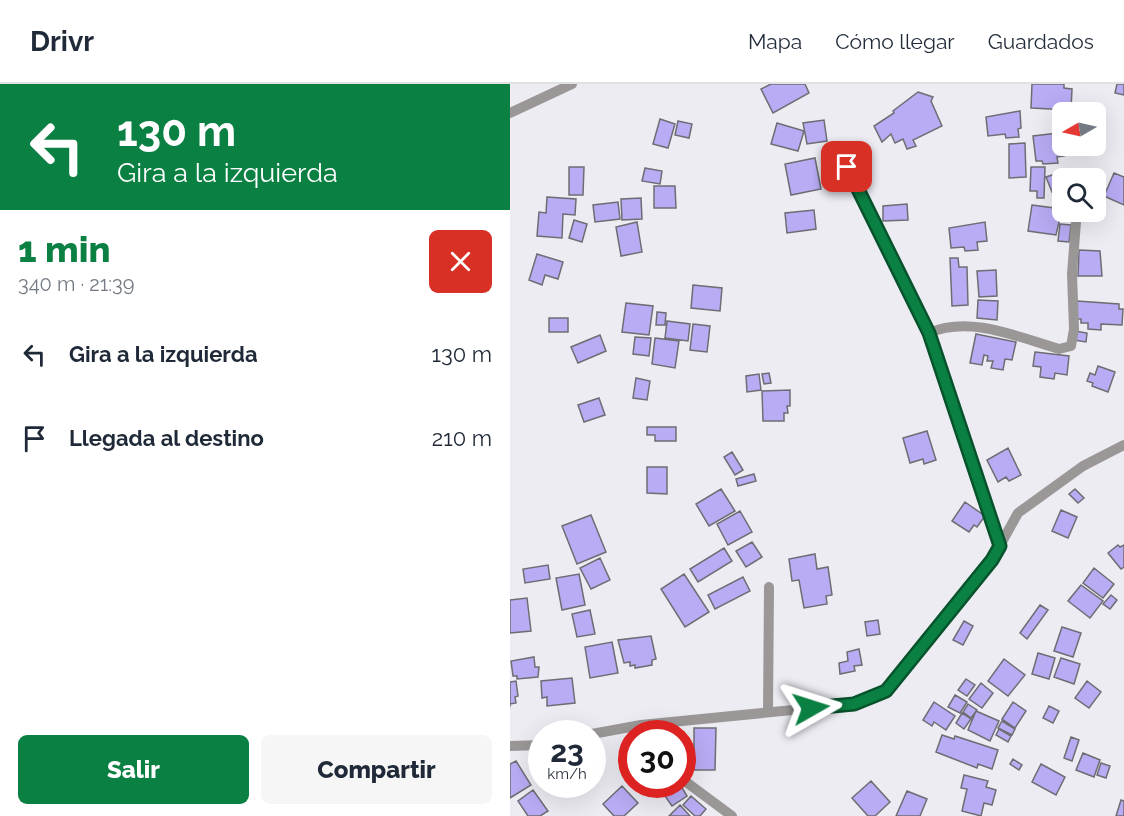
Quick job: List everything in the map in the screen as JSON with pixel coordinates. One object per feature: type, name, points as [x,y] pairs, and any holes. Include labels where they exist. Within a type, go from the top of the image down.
[{"type":"street","points":[[510,113],[572,84]]},
{"type":"street","points":[[836,146],[929,333],[1000,546]]},
{"type":"street","points":[[929,333],[951,326],[969,326],[1059,349],[1071,346],[1076,222]]},
{"type":"street","points":[[696,722],[854,704],[886,691],[992,560],[1018,513],[1083,466],[1124,446]]},
{"type":"street","points":[[768,712],[769,587]]},
{"type":"street","points":[[510,746],[528,745]]},
{"type":"street","points":[[696,789],[732,816]]},
{"type":"building","points":[[771,84],[805,84],[809,93],[773,113],[761,89]]},
{"type":"building","points":[[1032,84],[1064,84],[1064,88],[1072,89],[1071,102],[1052,102],[1052,109],[1031,108]]},
{"type":"building","points":[[1117,84],[1124,84],[1124,95],[1115,93]]},
{"type":"building","points":[[918,92],[933,97],[931,101],[942,126],[913,140],[916,146],[907,149],[903,139],[895,143],[891,134],[882,142],[874,126],[894,113],[893,111]]},
{"type":"building","points":[[1020,111],[1019,137],[1006,138],[1005,134],[988,136],[986,117]]},
{"type":"building","points":[[660,119],[675,124],[668,148],[653,144]]},
{"type":"building","points":[[824,120],[827,141],[807,144],[803,123]]},
{"type":"building","points":[[678,121],[692,124],[689,138],[675,135]]},
{"type":"building","points":[[777,123],[804,131],[798,151],[771,144]]},
{"type":"building","points":[[1052,134],[1052,156],[1064,156],[1057,157],[1058,163],[1043,164],[1042,161],[1036,161],[1033,136]]},
{"type":"building","points":[[1025,143],[1026,177],[1009,178],[1009,144]]},
{"type":"building","points":[[815,158],[821,189],[791,195],[785,164]]},
{"type":"building","points":[[569,167],[584,167],[583,195],[569,195]]},
{"type":"building","points":[[1031,167],[1045,167],[1044,198],[1037,198],[1037,191],[1030,191]]},
{"type":"building","points":[[645,168],[662,171],[660,184],[642,181]]},
{"type":"building","points":[[1114,173],[1124,177],[1124,205],[1106,197]]},
{"type":"building","points":[[1052,175],[1052,192],[1046,177]]},
{"type":"building","points":[[654,186],[675,186],[676,208],[654,208]]},
{"type":"building","points":[[547,197],[576,199],[575,215],[563,214],[562,238],[537,236],[539,212],[546,213]]},
{"type":"building","points":[[641,198],[642,219],[622,220],[621,199]]},
{"type":"building","points":[[618,202],[620,219],[595,222],[593,205]]},
{"type":"building","points":[[907,204],[908,220],[883,221],[883,206]]},
{"type":"building","points":[[1032,205],[1052,208],[1052,222],[1059,222],[1056,235],[1028,231]]},
{"type":"building","points":[[814,210],[816,229],[787,233],[785,213]]},
{"type":"building","points":[[574,220],[587,224],[582,242],[569,238]]},
{"type":"building","points":[[637,222],[642,252],[621,256],[616,227]]},
{"type":"building","points":[[985,222],[987,241],[977,242],[978,250],[965,251],[964,247],[951,248],[949,228]]},
{"type":"building","points":[[1060,224],[1071,225],[1069,242],[1058,241]]},
{"type":"building","points":[[1079,250],[1100,251],[1102,276],[1078,276]]},
{"type":"building","points":[[537,254],[563,262],[558,279],[545,275],[542,285],[529,280]]},
{"type":"building","points":[[950,258],[958,258],[959,267],[967,267],[968,305],[952,306]]},
{"type":"building","points":[[996,270],[997,296],[979,297],[977,271]]},
{"type":"building","points":[[693,285],[722,288],[720,311],[691,308]]},
{"type":"building","points":[[978,300],[998,301],[997,320],[977,318]]},
{"type":"building","points":[[1077,301],[1119,304],[1119,309],[1123,309],[1122,325],[1101,324],[1101,330],[1088,329],[1088,323],[1081,323],[1081,319],[1076,319]]},
{"type":"building","points":[[626,303],[653,306],[649,335],[622,332]]},
{"type":"building","points":[[657,312],[666,313],[665,325],[656,325]]},
{"type":"building","points":[[549,318],[568,318],[568,332],[549,332]]},
{"type":"building","points":[[667,321],[690,324],[688,341],[665,338]]},
{"type":"building","points":[[693,324],[710,326],[707,352],[690,350]]},
{"type":"building","points":[[1075,331],[1087,333],[1086,342],[1073,340]]},
{"type":"building","points":[[976,334],[1016,342],[1012,360],[1005,359],[1003,370],[991,368],[993,361],[987,361],[988,356],[984,355],[982,365],[970,363]]},
{"type":"building","points":[[600,335],[606,351],[578,363],[571,347]]},
{"type":"building","points":[[635,337],[651,338],[649,356],[633,354]]},
{"type":"building","points":[[655,338],[679,341],[675,368],[652,364]]},
{"type":"building","points":[[1035,352],[1069,356],[1067,375],[1055,373],[1054,379],[1040,377],[1041,367],[1033,366]]},
{"type":"building","points":[[1098,366],[1115,372],[1108,392],[1092,386],[1093,383],[1087,381],[1090,373],[1095,375]]},
{"type":"building","points":[[769,373],[771,383],[764,384],[762,374]]},
{"type":"building","points":[[759,374],[761,390],[747,392],[746,376]]},
{"type":"building","points":[[636,378],[650,381],[647,400],[633,398]]},
{"type":"building","points":[[790,390],[790,406],[787,406],[788,413],[784,413],[784,421],[763,421],[762,391]]},
{"type":"building","points":[[599,398],[605,415],[584,422],[578,405]]},
{"type":"building","points":[[647,427],[676,427],[676,441],[655,441],[655,435],[647,435]]},
{"type":"building","points":[[927,431],[936,460],[924,464],[923,459],[910,463],[903,438]]},
{"type":"building","points":[[1008,448],[1021,475],[1009,481],[1006,477],[998,482],[987,460]]},
{"type":"building","points":[[732,452],[743,470],[735,475],[724,457]]},
{"type":"building","points":[[647,467],[667,467],[667,494],[647,493]]},
{"type":"building","points":[[754,474],[756,481],[738,486],[736,479]]},
{"type":"building","points":[[721,489],[735,511],[709,526],[696,504]]},
{"type":"building","points":[[1075,489],[1084,498],[1078,503],[1069,494]]},
{"type":"building","points":[[965,502],[985,516],[977,527],[974,525],[969,532],[952,521]]},
{"type":"building","points":[[1061,510],[1077,517],[1068,538],[1052,531]]},
{"type":"building","points":[[740,511],[752,532],[728,545],[717,524]]},
{"type":"building","points":[[591,515],[606,552],[577,564],[562,526]]},
{"type":"building","points":[[752,542],[762,557],[746,567],[736,551]]},
{"type":"building","points":[[1118,545],[1120,547],[1124,545],[1124,567],[1121,569],[1108,553]]},
{"type":"building","points":[[724,548],[732,561],[698,582],[690,569]]},
{"type":"building","points":[[815,554],[817,569],[828,567],[832,595],[826,596],[827,604],[804,608],[799,580],[792,581],[789,559]]},
{"type":"building","points":[[600,558],[610,580],[591,589],[580,568]]},
{"type":"building","points":[[548,565],[550,579],[525,583],[523,569]]},
{"type":"building","points":[[1094,568],[1114,584],[1103,598],[1083,583]]},
{"type":"building","points":[[579,574],[585,605],[562,610],[556,578]]},
{"type":"building","points":[[684,574],[709,612],[685,627],[661,589]]},
{"type":"building","points":[[743,577],[750,591],[715,609],[708,595]]},
{"type":"building","points":[[1081,585],[1103,601],[1090,618],[1068,601]]},
{"type":"building","points":[[1111,595],[1117,600],[1110,609],[1103,604]]},
{"type":"building","points":[[527,598],[531,631],[510,633],[510,600]]},
{"type":"building","points":[[1040,605],[1048,610],[1027,639],[1020,633]]},
{"type":"building","points":[[590,610],[595,634],[577,637],[572,614]]},
{"type":"building","points":[[878,620],[880,634],[867,636],[865,622]]},
{"type":"building","points":[[964,621],[973,626],[963,645],[953,640]]},
{"type":"building","points":[[1062,627],[1081,633],[1073,657],[1054,651]]},
{"type":"building","points":[[651,636],[656,659],[652,660],[652,665],[635,668],[635,665],[630,666],[630,662],[624,663],[618,640]]},
{"type":"building","points":[[612,642],[618,673],[590,678],[585,647]]},
{"type":"building","points":[[859,649],[862,665],[854,666],[855,671],[840,674],[839,663],[848,661],[847,652]]},
{"type":"building","points":[[1038,653],[1055,658],[1049,679],[1032,674]]},
{"type":"building","points":[[534,657],[535,667],[539,667],[538,677],[517,679],[517,676],[513,676],[511,661]]},
{"type":"building","points":[[1061,658],[1080,664],[1074,684],[1054,677]]},
{"type":"building","points":[[1004,659],[1025,675],[1008,696],[988,681]]},
{"type":"building","points":[[572,678],[575,703],[547,706],[547,697],[542,698],[541,681]]},
{"type":"building","points":[[966,679],[975,685],[967,696],[958,690]]},
{"type":"building","points":[[516,681],[518,696],[515,697],[516,703],[510,704],[510,682]]},
{"type":"building","points":[[1087,681],[1101,692],[1089,708],[1075,698]]},
{"type":"building","points":[[981,683],[993,693],[982,708],[969,699]]},
{"type":"building","points":[[955,695],[967,702],[960,713],[948,707]]},
{"type":"building","points":[[934,702],[955,716],[946,730],[934,722],[932,726],[923,720]]},
{"type":"building","points":[[1013,702],[1026,711],[1015,728],[1002,719]]},
{"type":"building","points":[[968,704],[977,710],[971,718],[963,712]]},
{"type":"building","points":[[1049,706],[1059,711],[1053,723],[1043,718]]},
{"type":"building","points":[[976,711],[999,721],[990,741],[968,730]]},
{"type":"building","points":[[962,713],[971,719],[964,729],[956,723]]},
{"type":"building","points":[[1002,721],[1015,729],[1012,735],[998,728]]},
{"type":"building","points":[[696,728],[716,728],[715,770],[696,770]]},
{"type":"building","points":[[999,729],[1011,736],[1008,742],[996,735]]},
{"type":"building","points":[[942,735],[954,739],[955,736],[998,750],[992,769],[978,764],[977,768],[936,752]]},
{"type":"building","points":[[1071,737],[1079,740],[1072,761],[1064,758]]},
{"type":"building","points":[[1083,753],[1100,760],[1094,777],[1076,770]]},
{"type":"building","points":[[1013,759],[1022,765],[1019,770],[1010,764]]},
{"type":"building","points":[[516,761],[528,780],[528,787],[510,798],[510,764]]},
{"type":"building","points":[[1101,763],[1110,766],[1106,778],[1097,775]]},
{"type":"building","points":[[1041,764],[1065,777],[1056,795],[1032,782]]},
{"type":"building","points":[[964,775],[988,781],[986,787],[996,790],[992,805],[984,803],[981,816],[962,811],[967,789],[961,788]]},
{"type":"building","points":[[871,781],[890,802],[875,816],[868,816],[852,798]]},
{"type":"building","points":[[618,790],[618,798],[633,798],[638,803],[624,816],[614,816],[603,804]]},
{"type":"building","points":[[907,791],[927,799],[920,816],[896,816]]},
{"type":"building","points":[[528,794],[528,798],[539,798],[548,811],[540,816],[528,816],[518,801]]},
{"type":"building","points":[[666,798],[684,798],[672,806]]},
{"type":"building","points":[[689,798],[693,798],[706,809],[700,816],[695,816],[683,805]]},
{"type":"building","points":[[1121,800],[1124,801],[1124,816],[1116,816]]},
{"type":"building","points":[[680,805],[690,816],[669,816]]},
{"type":"route","points":[[811,708],[854,704],[886,691],[992,560],[1000,546],[981,482],[970,459],[929,333],[847,167]]}]
